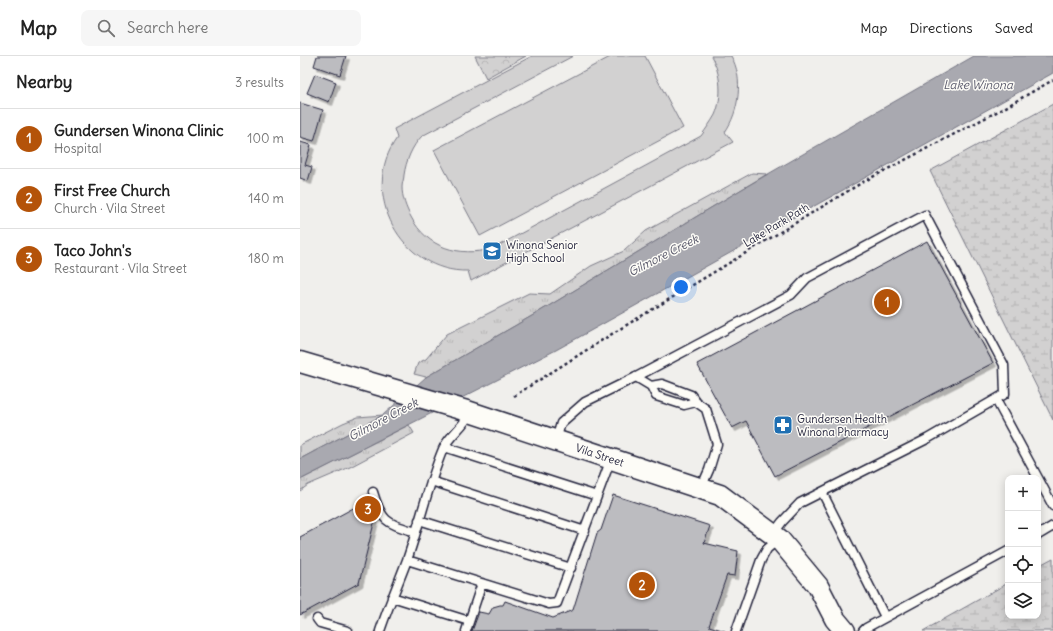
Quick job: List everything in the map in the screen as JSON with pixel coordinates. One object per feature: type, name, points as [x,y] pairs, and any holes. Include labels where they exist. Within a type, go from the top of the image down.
[{"type":"street","name":"Vila Street","points":[[300,362],[468,411],[720,495],[776,537],[818,586],[835,620],[845,631]]},
{"type":"lane","points":[[556,441],[561,423],[585,402],[636,377],[792,295],[807,278],[925,215],[1004,365],[1005,394],[927,439],[800,504],[782,522],[776,537],[761,560],[736,631]]},
{"type":"lane","points":[[636,377],[651,386],[656,396],[684,405],[696,402]]},
{"type":"lane","points":[[651,386],[662,384],[692,395],[696,402],[706,409],[717,444],[701,489]]},
{"type":"lane","points":[[996,400],[1036,475]]},
{"type":"lane","points":[[382,630],[392,597],[407,560],[431,481],[444,447],[452,435],[462,426],[468,411]]},
{"type":"lane","points":[[444,447],[597,496]]},
{"type":"lane","points":[[407,560],[549,604],[557,603],[560,599],[611,459]]},
{"type":"lane","points":[[431,481],[585,530]]},
{"type":"lane","points":[[1041,484],[1053,506]]},
{"type":"lane","points":[[373,492],[379,510],[390,524],[416,532]]},
{"type":"lane","points":[[822,492],[885,618]]},
{"type":"lane","points":[[419,520],[571,568]]},
{"type":"lane","points":[[1041,533],[1053,526]]},
{"type":"lane","points":[[863,631],[1005,553]]},
{"type":"lane","points":[[466,631],[482,584]]},
{"type":"lane","points":[[392,597],[469,621]]},
{"type":"lane","points":[[317,619],[320,623],[348,631]]},
{"type":"path","name":"Lake Park Path","points":[[514,396],[615,332],[863,182],[1004,108],[1053,80]]},
{"type":"green space","points":[[475,56],[526,56],[486,78]]},
{"type":"green space","points":[[532,56],[573,56],[422,136],[412,149],[406,164],[402,184],[402,191],[406,206],[418,228],[435,243],[445,248],[468,252],[492,249],[701,136],[715,115],[718,108],[720,93],[719,77],[711,56],[731,56],[738,74],[738,95],[734,115],[725,132],[733,142],[471,281],[468,271],[444,268],[423,259],[406,244],[393,226],[385,204],[382,182],[386,159],[397,138],[394,129]]},
{"type":"green space","points":[[612,56],[645,56],[683,128],[480,236],[434,150]]},
{"type":"green space","points":[[1053,104],[1053,420],[930,171]]},
{"type":"green space","points":[[752,173],[767,174],[537,313],[426,377],[414,374],[418,363],[426,359],[447,334],[529,293],[550,294],[591,266],[624,251],[646,231]]},
{"type":"green space","points":[[383,415],[300,459],[300,445],[358,417]]},
{"type":"green space","points":[[409,425],[414,433],[350,467],[308,485],[300,491],[300,480]]},
{"type":"green space","points":[[1053,558],[1053,631],[923,631],[1005,585],[1005,619],[1041,619],[1041,564]]},
{"type":"water","name":"Lake Winona","points":[[974,56],[1053,56],[1053,73],[556,350],[300,480],[300,459],[383,415],[426,377],[537,313],[742,189]]},
{"type":"building","points":[[317,56],[346,56],[340,75],[314,66]]},
{"type":"building","points":[[315,74],[336,82],[329,102],[307,93]]},
{"type":"building","points":[[300,103],[323,110],[314,141],[300,137]]},
{"type":"building","points":[[300,142],[311,145],[305,165],[312,167],[308,181],[300,178]]},
{"type":"building","points":[[927,241],[993,363],[775,476],[746,421],[732,428],[697,364]]},
{"type":"building","points":[[613,495],[710,526],[704,543],[738,551],[735,576],[727,575],[709,626],[725,631],[472,631],[479,612],[489,614],[493,607],[503,605],[505,601],[553,618],[573,610],[597,533],[601,530]]},
{"type":"building","points":[[370,499],[377,511],[359,583],[300,615],[300,537]]},
{"type":"place","name":"Winona Senior High School","points":[[492,251]]},
{"type":"place","name":"Gundersen Winona Clinic","points":[[887,302]]},
{"type":"place","name":"Gundersen Health Winona Pharmacy","points":[[783,425]]},
{"type":"place","name":"Taco John's","points":[[368,509]]},
{"type":"place","name":"First Free Church","points":[[642,585]]},
{"type":"water label","name":"Gilmore Creek","points":[[663,255]]},
{"type":"water label","name":"Gilmore Creek","points":[[383,419]]}]
